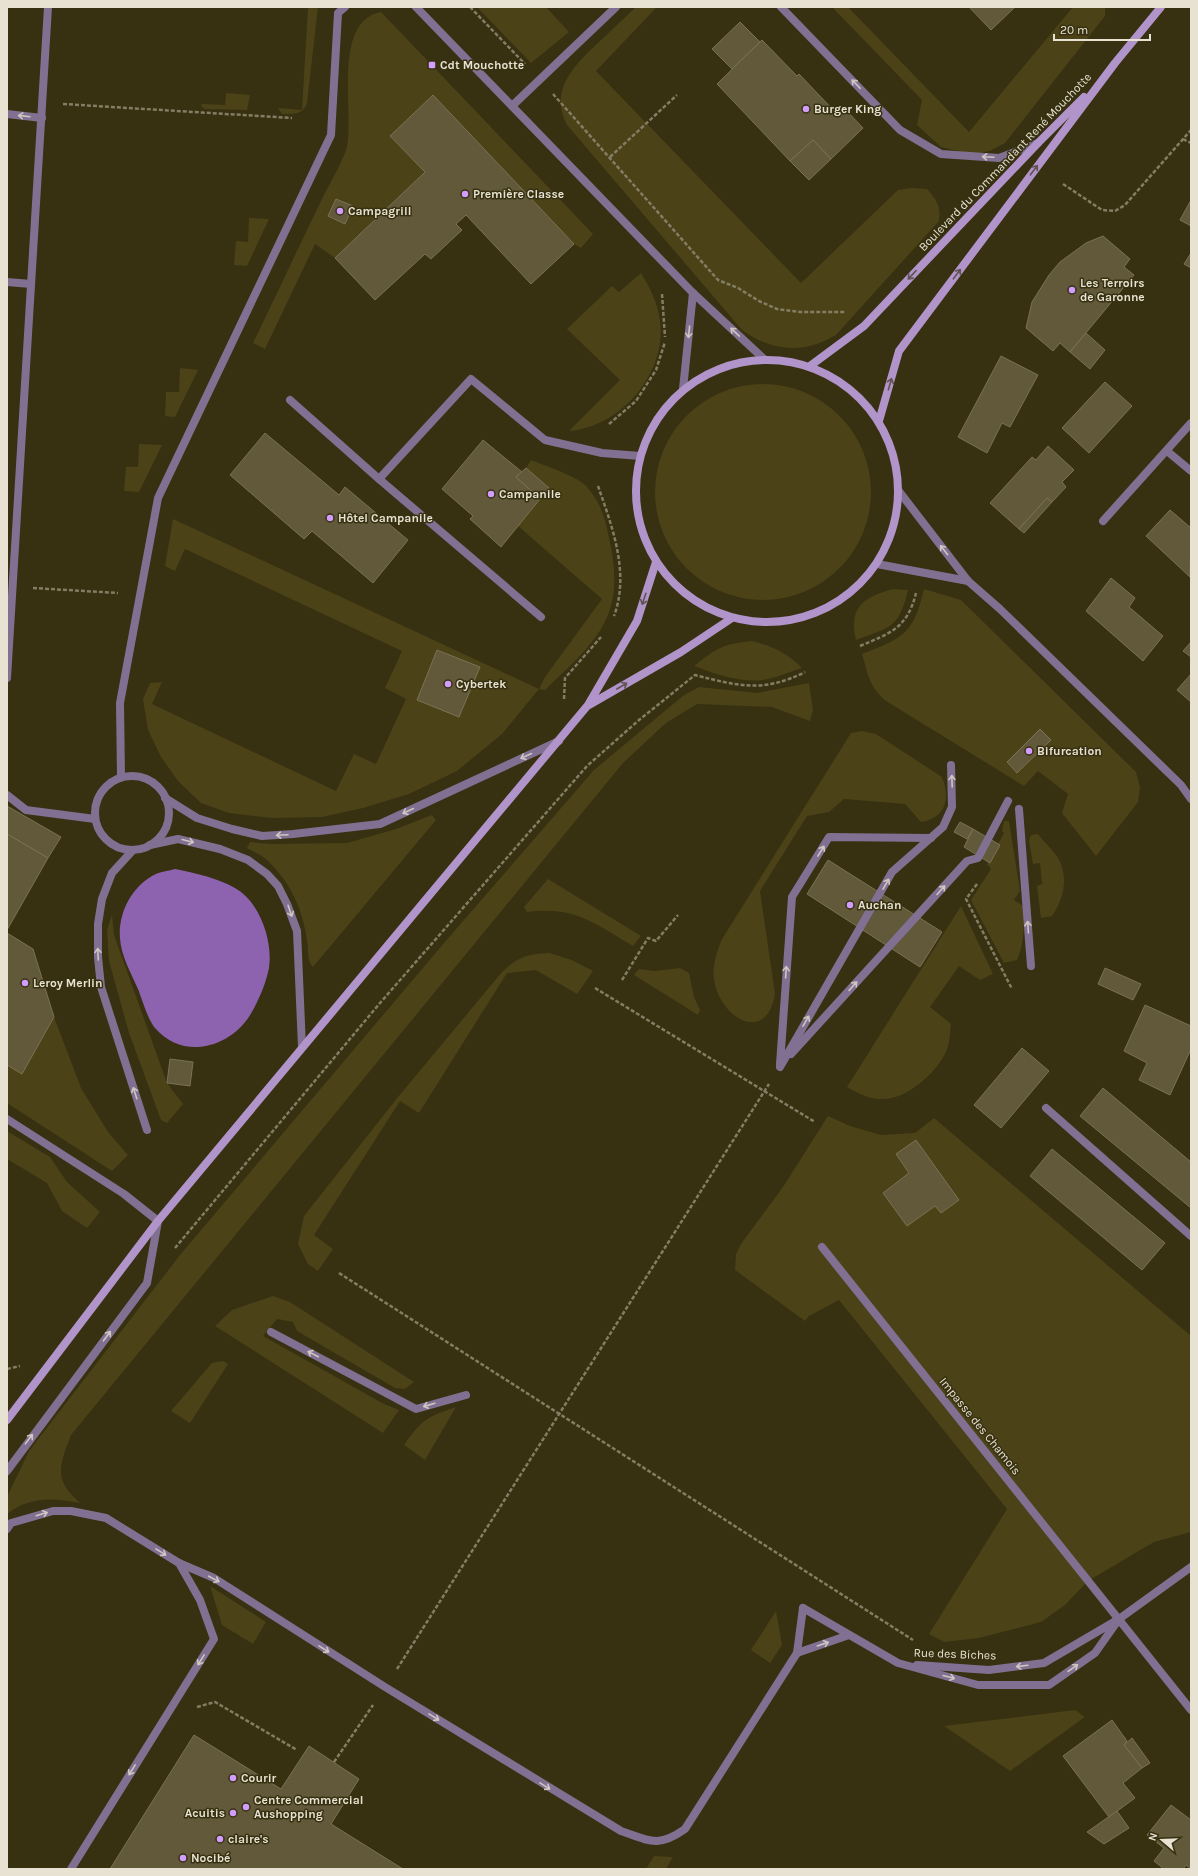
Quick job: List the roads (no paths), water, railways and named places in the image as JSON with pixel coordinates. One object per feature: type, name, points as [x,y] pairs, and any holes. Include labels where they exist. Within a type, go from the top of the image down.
[{"type":"main road","points":[[1105,77],[1161,7]]},
{"type":"main road","name":"Boulevard du Commandant René Mouchotte","points":[[810,366],[864,326],[1038,143],[1105,77]]},
{"type":"main road","name":"Boulevard du Commandant René Mouchotte","points":[[879,421],[899,351],[1105,77]]},
{"type":"main road","points":[[764,358],[787,360],[810,366],[849,387],[879,421],[893,454],[898,490],[893,528],[877,564],[858,585],[836,603],[807,616],[775,622],[732,618],[702,606],[676,587],[656,562],[641,529],[635,493],[640,456],[656,419],[683,389],[721,367],[764,358]]},
{"type":"main road","points":[[7,1420],[158,1221],[588,705],[637,621],[656,562]]},
{"type":"main road","points":[[588,705],[681,652],[732,618]]},
{"type":"street","points":[[7,678],[48,7]]},
{"type":"street","points":[[121,777],[120,703],[158,498],[331,135],[338,13],[345,7]]},
{"type":"street","points":[[416,7],[693,293],[764,358]]},
{"type":"street","points":[[512,106],[616,7]]},
{"type":"street","points":[[781,7],[900,130],[941,154],[999,158],[1038,143]]},
{"type":"street","points":[[7,114],[42,118]]},
{"type":"street","points":[[7,282],[32,284]]},
{"type":"street","points":[[683,389],[693,293]]},
{"type":"street","points":[[379,480],[471,379],[544,440],[602,453],[640,456]]},
{"type":"street","points":[[290,400],[379,480],[541,617]]},
{"type":"street","points":[[1103,521],[1191,423]]},
{"type":"street","points":[[1167,451],[1191,471]]},
{"type":"street","points":[[898,490],[968,581],[1000,609],[1169,774],[1191,799]]},
{"type":"street","points":[[877,564],[968,581]]},
{"type":"street","points":[[302,1047],[296,931],[287,904],[278,886],[267,874],[248,860],[220,849],[178,839],[133,850],[122,849],[104,838],[98,829],[95,819],[97,798],[107,785],[121,777],[132,775],[142,777],[152,782],[165,798],[197,818],[232,829],[262,836],[293,834],[380,824],[561,739]]},
{"type":"street","points":[[780,1067],[892,872],[943,827],[952,807],[951,765]]},
{"type":"street","points":[[7,795],[26,810],[95,819]]},
{"type":"street","points":[[150,845],[165,829],[168,819],[168,808],[165,798]]},
{"type":"street","points":[[780,1067],[967,861],[978,858],[1008,801]]},
{"type":"street","points":[[1019,809],[1031,966]]},
{"type":"street","points":[[780,1067],[792,897],[829,837],[931,838]]},
{"type":"street","points":[[133,850],[112,873],[102,899],[98,924],[98,957],[102,987],[147,1130]]},
{"type":"street","points":[[1046,1108],[1191,1236]]},
{"type":"street","points":[[7,1119],[124,1194],[158,1221],[147,1283],[7,1471]]},
{"type":"street","name":"Impasse des Chamois","points":[[822,1247],[1191,1710]]},
{"type":"street","points":[[271,1332],[416,1409],[466,1395]]},
{"type":"street","points":[[7,1529],[11,1523],[53,1511],[71,1511],[106,1518],[178,1563],[214,1578],[385,1688],[621,1831],[656,1843],[673,1838],[685,1829],[797,1653],[849,1635]]},
{"type":"street","points":[[71,1869],[214,1639],[200,1600],[178,1563]]},
{"type":"street","name":"Rue des Biches","points":[[898,1664],[989,1670],[1044,1663],[1119,1619],[1191,1567]]},
{"type":"street","name":"Rue des Biches","points":[[797,1653],[803,1608],[898,1664],[978,1685],[1049,1685],[1095,1653],[1119,1619]]},
{"type":"place","name":"Cdt Mouchotte","points":[[432,65]]},
{"type":"place","name":"Burger King","points":[[806,109]]},
{"type":"place","name":"Première Classe","points":[[465,194]]},
{"type":"place","name":"Campagrill","points":[[340,211]]},
{"type":"place","name":"Les Terroirs de Garonne","points":[[1072,290]]},
{"type":"place","name":"Campanile","points":[[491,494]]},
{"type":"place","name":"Hôtel Campanile","points":[[330,518]]},
{"type":"place","name":"Cybertek","points":[[448,684]]},
{"type":"place","name":"Bifurcation","points":[[1029,751]]},
{"type":"place","name":"Auchan","points":[[850,905]]},
{"type":"place","name":"Leroy Merlin","points":[[25,983]]},
{"type":"place","name":"Courir","points":[[233,1778]]},
{"type":"place","name":"Centre Commercial Aushopping","points":[[246,1807]]},
{"type":"place","name":"Acuitis","points":[[233,1813]]},
{"type":"place","name":"claire's","points":[[220,1839]]},
{"type":"place","name":"Nocibé","points":[[183,1858]]}]
